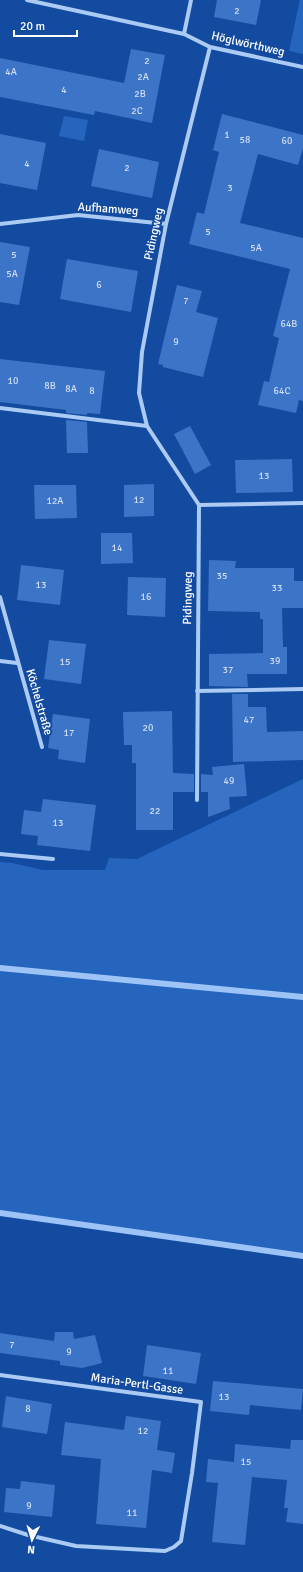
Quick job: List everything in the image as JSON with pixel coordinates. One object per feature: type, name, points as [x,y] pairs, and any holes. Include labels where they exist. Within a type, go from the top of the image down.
[{"type":"street","name":"Höglwörthweg","points":[[27,0],[184,34],[210,47],[303,67]]},
{"type":"street","points":[[184,34],[190,0]]},
{"type":"street","name":"Pidingweg","points":[[197,800],[196,691],[199,504],[147,426],[138,393],[142,352],[166,224],[210,47]]},
{"type":"street","name":"Aufhamweg","points":[[0,224],[78,215],[166,224]]},
{"type":"street","points":[[0,408],[147,426]]},
{"type":"street","points":[[199,504],[303,503]]},
{"type":"street","name":"Köchelstraße","points":[[0,596],[42,747]]},
{"type":"street","name":"Köchelstraße","points":[[0,661],[18,663]]},
{"type":"street","points":[[196,691],[303,689]]},
{"type":"street","points":[[0,854],[53,858]]},
{"type":"street","name":"Maria-Pertl-Gasse","points":[[0,1375],[201,1402],[192,1473],[181,1541],[174,1547],[165,1551],[76,1546],[28,1535],[0,1526]]},
{"type":"shaded area","points":[[300,0],[303,0],[303,54],[289,51]]},
{"type":"shaded area","points":[[64,116],[88,120],[84,141],[59,136]]},
{"type":"shaded area","points":[[303,779],[303,1258],[0,1211],[0,862],[12,863],[43,870],[105,870],[109,858],[137,859]]},
{"type":"building","points":[[217,0],[261,0],[256,25],[214,17]]},
{"type":"building","points":[[131,49],[165,55],[152,123],[95,111],[94,115],[0,97],[0,58],[124,83]]},
{"type":"building","points":[[222,114],[303,135],[303,148],[298,165],[258,154],[240,223],[303,238],[303,401],[299,400],[296,413],[258,405],[264,381],[269,382],[279,338],[273,336],[290,269],[189,244],[197,212],[204,214],[219,152],[213,150]]},
{"type":"building","points":[[0,134],[46,143],[37,190],[0,183]]},
{"type":"building","points":[[99,149],[159,162],[152,198],[91,186]]},
{"type":"building","points":[[0,242],[30,247],[19,305],[0,302]]},
{"type":"building","points":[[67,259],[138,271],[131,312],[60,299]]},
{"type":"building","points":[[177,285],[202,291],[196,312],[218,318],[203,377],[163,367],[163,365],[158,364]]},
{"type":"building","points":[[0,359],[105,371],[100,414],[87,413],[87,415],[66,413],[66,410],[0,402]]},
{"type":"building","points":[[66,420],[87,422],[88,453],[67,453]]},
{"type":"building","points":[[190,426],[211,465],[195,474],[174,434]]},
{"type":"building","points":[[292,459],[293,492],[236,493],[235,460]]},
{"type":"building","points":[[154,484],[154,516],[124,517],[124,485]]},
{"type":"building","points":[[34,485],[76,485],[77,518],[35,519]]},
{"type":"building","points":[[101,533],[132,533],[133,563],[101,564]]},
{"type":"building","points":[[209,560],[236,561],[235,568],[294,568],[294,581],[303,581],[303,608],[282,608],[283,647],[287,647],[287,674],[247,674],[248,687],[209,686],[209,654],[263,653],[263,619],[260,619],[260,612],[208,611]]},
{"type":"building","points":[[21,565],[64,570],[60,605],[17,600]]},
{"type":"building","points":[[128,577],[166,578],[165,617],[127,615]]},
{"type":"building","points":[[49,640],[86,644],[81,684],[44,679]]},
{"type":"building","points":[[232,694],[248,694],[248,707],[266,707],[267,732],[303,731],[303,760],[233,762]]},
{"type":"building","points":[[172,711],[173,773],[194,774],[194,792],[173,792],[173,830],[136,830],[136,763],[132,763],[132,745],[124,745],[123,712]]},
{"type":"building","points":[[53,714],[90,719],[85,763],[58,759],[59,750],[48,748]]},
{"type":"building","points":[[244,764],[247,796],[229,797],[230,809],[208,817],[208,792],[201,792],[201,774],[213,775],[212,767]]},
{"type":"building","points":[[43,799],[96,805],[90,851],[37,845],[38,836],[21,834],[24,810],[41,812]]},
{"type":"building","points":[[55,1332],[73,1332],[74,1339],[95,1335],[102,1363],[82,1368],[60,1365],[60,1361],[0,1353],[0,1333],[54,1341]]},
{"type":"building","points":[[147,1345],[201,1353],[196,1384],[143,1376]]},
{"type":"building","points":[[213,1381],[303,1389],[301,1410],[250,1405],[249,1415],[210,1411]]},
{"type":"building","points":[[6,1396],[52,1404],[47,1434],[2,1427]]},
{"type":"building","points":[[126,1416],[161,1421],[157,1450],[175,1453],[172,1473],[152,1470],[146,1528],[96,1524],[101,1459],[61,1455],[65,1422],[124,1430]]},
{"type":"building","points":[[291,1440],[303,1440],[303,1524],[286,1522],[288,1508],[284,1508],[287,1480],[252,1477],[245,1545],[212,1542],[218,1483],[206,1482],[208,1459],[234,1462],[235,1444],[290,1449]]},
{"type":"building","points":[[21,1481],[55,1485],[52,1517],[4,1512],[6,1488],[20,1489]]},
{"type":"waterway","points":[[0,968],[303,997]]},
{"type":"waterway","points":[[0,1213],[303,1256]]}]
